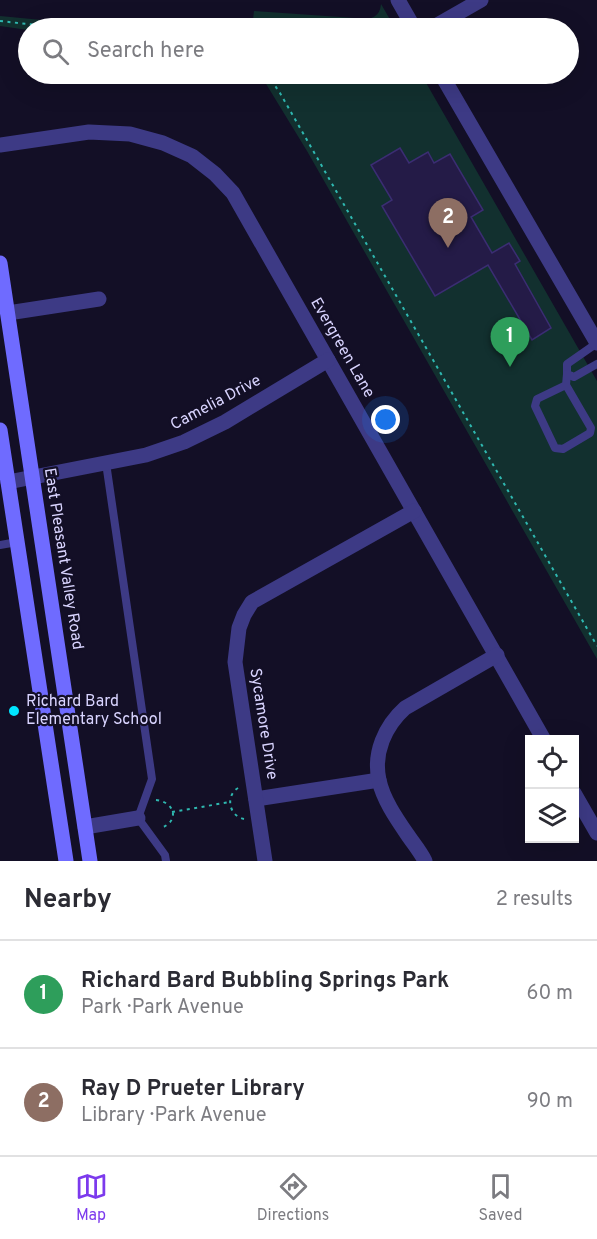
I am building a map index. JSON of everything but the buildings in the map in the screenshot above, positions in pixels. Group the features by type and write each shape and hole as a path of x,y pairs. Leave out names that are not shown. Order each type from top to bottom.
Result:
{"main road":[{"name":"East Pleasant Valley Road","path":"0,263 90,861"},
{"path":"1,437 66,861"}],"street":[{"path":"398,0 408,18"},
{"path":"450,18 481,0"},
{"path":"447,84 597,343"},
{"name":"Evergreen Lane","path":"0,145 89,132 130,134 163,143 192,156 215,174 233,194 541,735"},
{"path":"8,313 99,299"},
{"name":"Camelia Drive","path":"8,482 146,455 184,442 225,423 328,360"},
{"name":"Sycamore Drive","path":"265,861 235,662 239,628 244,615 252,602 414,511"},
{"path":"425,861 394,813 379,780 380,746 396,717 415,702 497,655"},
{"path":"256,798 379,780"},
{"path":"579,802 597,833"},
{"path":"85,827 138,818"}],"lane":[{"path":"566,385 537,399 535,406 555,448 563,449 590,433 591,428 566,385 567,364 597,343"},
{"path":"567,374 574,376 597,364"},
{"path":"106,463 153,779 138,818 165,855 165,861"},
{"path":"0,545 17,542"}],"path":[{"path":"0,21 18,23"},
{"path":"274,84 597,646"},
{"path":"240,786 232,791 230,802 234,814 238,818 246,819"},
{"path":"144,801 163,801 168,804 172,812 172,820 168,825 147,832"},
{"path":"172,812 230,802"}],"green space":[{"path":"381,4 389,18 372,18 380,10"},
{"path":"254,11 355,18 253,18"},
{"path":"0,16 21,18 18,18 18,29 0,26"},
{"path":"266,84 427,84 597,381 597,659 307,151"}],"place":[{"name":"Ray D Prueter Library","path":"448,248"},
{"name":"Richard Bard Bubbling Springs Park","path":"510,367"},
{"name":"Richard Bard Elementary School","path":"14,711"}]}
